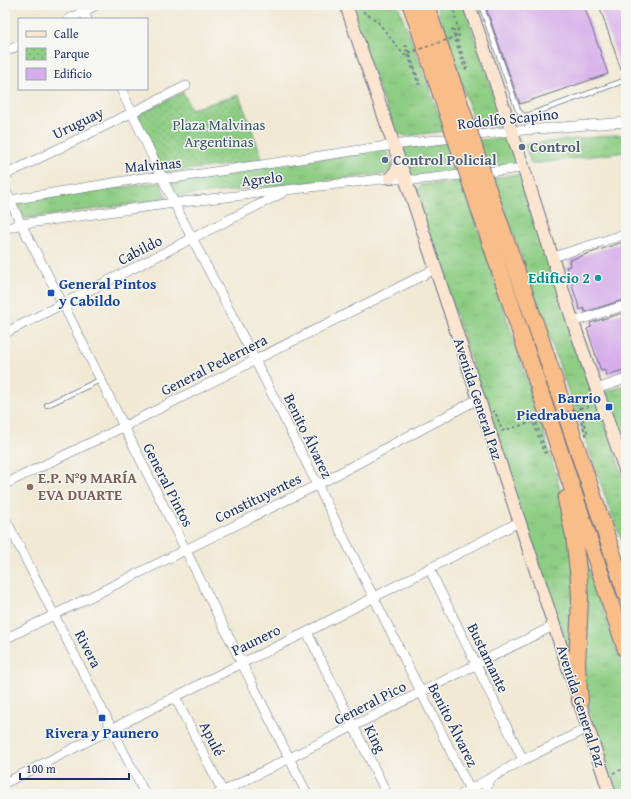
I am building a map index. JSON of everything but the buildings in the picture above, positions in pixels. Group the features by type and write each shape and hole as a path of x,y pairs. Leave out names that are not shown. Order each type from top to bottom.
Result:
{"highway":[{"path":"406,5 458,123"},
{"path":"411,5 431,64"},
{"path":"428,10 458,123 478,182 583,466 626,594"},
{"path":"478,182 555,438 626,650"},
{"path":"555,438 577,557 580,598 577,668 580,701"},
{"path":"583,466 626,560"}],"street":[{"path":"71,18 96,5"},
{"name":"Avenida General Paz","path":"346,5 519,522 555,625 610,794"},
{"path":"469,5 512,131 573,322 626,473"},
{"path":"5,52 18,46"},
{"name":"Uruguay","path":"5,175 186,86"},
{"name":"Benito Álvarez","path":"121,90 174,203 375,597 468,793"},
{"name":"Rodolfo Scapino","path":"393,145 512,131 626,122"},
{"name":"Malvinas","path":"10,200 149,177 174,178 393,145"},
{"path":"390,178 400,163"},
{"name":"Agrelo","path":"5,229 21,224 174,203 390,178 415,180 523,168"},
{"name":"General Pintos","path":"5,189 21,224 63,304 307,794"},
{"name":"Cabildo","path":"5,333 287,191"},
{"path":"553,257 626,234"},
{"name":"General Pedernera","path":"5,484 123,427 435,269"},
{"path":"573,322 626,305"},
{"path":"596,389 626,379"},
{"name":"Constituyentes","path":"5,639 317,485 478,399"},
{"name":"Rivera","path":"5,518 145,794"},
{"name":"Paunero","path":"5,783 242,663 307,632 519,522"},
{"name":"Bustamante","path":"429,568 523,760"},
{"name":"General Pico","path":"222,793 555,625"},
{"name":"King","path":"307,632 387,794"},
{"name":"Apulé","path":"175,697 222,793"},
{"path":"468,793 489,779 523,760 588,728"},
{"name":"Benito Álvarez","path":"485,794 489,779"}],"lane":[{"path":"480,5 518,110 522,114 526,116 626,80"},
{"path":"46,405 100,380"}],"path":[{"path":"353,5 377,21 404,55 459,36 453,5"},
{"path":"456,37 465,69 467,68"},
{"path":"409,53 420,84 418,84"},
{"path":"484,415 495,411 502,430 577,408 586,435 588,434 578,404 575,404"},
{"path":"579,408 602,405"},
{"path":"535,421 546,452 544,453"},
{"path":"604,775 626,768"}],"green space":[{"path":"348,5 398,5 445,131 406,136 395,132"},
{"path":"436,5 464,5 503,123 501,125 476,127"},
{"name":"Plaza Malvinas Argentinas","path":"183,92 191,109 239,95 263,160 164,173 137,116"},
{"path":"626,134 626,152 531,164 525,144"},
{"path":"506,138 510,139 517,160 513,165 413,177 408,171 399,146"},
{"path":"386,148 394,167 385,174 174,197 168,183"},
{"path":"509,175 519,175 523,178 626,486 626,551 611,513 494,179"},
{"path":"462,181 543,429 560,489 574,563 571,663 415,192 421,185"},
{"path":"160,182 167,199 25,219 17,202"},
{"path":"487,208 539,354 626,614 626,629"},
{"path":"626,385 626,455 603,393"},
{"path":"579,539 626,677 626,794 615,794 592,723 585,691"}],"place":[{"name":"Control","path":"522,147"},
{"name":"Control Policial","path":"385,160"},
{"name":"Edificio 2","path":"598,278"},
{"name":"General Pintos y Cabildo","path":"51,293"},
{"name":"Barrio Piedrabuena","path":"609,407"},
{"name":"E.P. Nº9 MARÍA EVA DUARTE","path":"30,487"},
{"name":"Rivera y Paunero","path":"102,718"}]}
